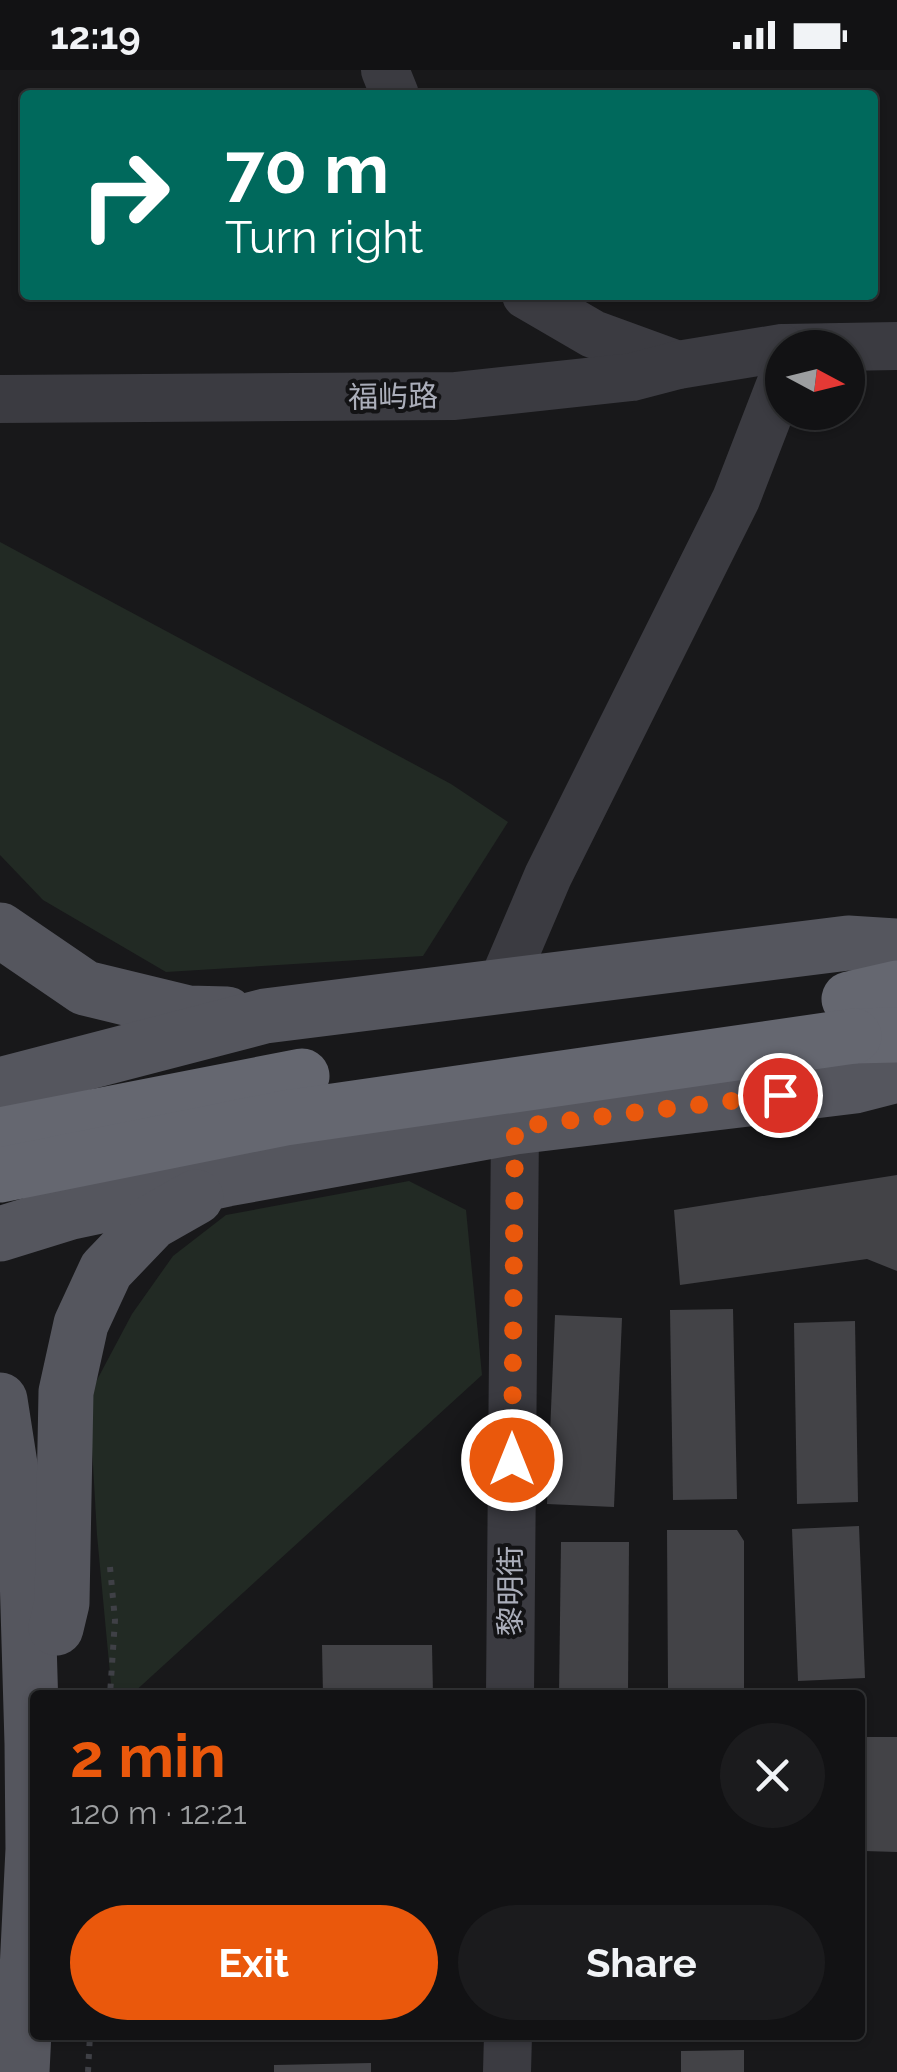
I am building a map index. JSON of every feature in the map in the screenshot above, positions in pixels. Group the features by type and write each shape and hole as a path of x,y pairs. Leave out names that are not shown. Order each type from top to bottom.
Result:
{"highway":[{"path":"0,1134 281,1080 874,1014"},
{"path":"0,1175 285,1118 874,1014"}],"main road":[{"path":"0,930 86,988 188,1013 265,1016"},
{"path":"0,1085 265,1016 848,942 897,946"},
{"path":"0,1234 70,1212 227,1179 515,1127 855,1086 897,1074"},
{"path":"32,1690 62,1603 66,1392 81,1324 106,1270 152,1222 227,1179"},
{"path":"0,1400 26,1574 22,1719 30,1806"},
{"path":"22,2072 30,1923"}],"street":[{"path":"535,300 593,334 678,365"},
{"name":"福屿路","path":"865,346 897,346"},
{"name":"福屿路","path":"0,399 455,396 584,384 765,351"},
{"path":"502,984 548,876 736,499 765,424"},
{"name":"黎明街","path":"510,1690 515,1127"},
{"path":"507,2072 508,2040"}],"path":[{"path":"110,1566 115,1620 110,1690"},
{"path":"88,2072 90,2040"}],"shaded area":[{"path":"0,542 451,784 508,822 423,956 166,972 43,900 0,855"},
{"path":"409,1181 466,1210 482,1375 136,1690 112,1690 89,1395 132,1314 173,1256 226,1215"}],"building":[{"path":"897,1175 897,1271 867,1259 680,1285 674,1210"},
{"path":"733,1309 737,1499 673,1500 670,1310"},
{"path":"555,1315 622,1318 614,1507 547,1504"},
{"path":"855,1321 858,1502 797,1504 794,1323"},
{"path":"859,1526 865,1678 798,1681 792,1529"},
{"path":"667,1530 737,1530 744,1541 744,1690 668,1688"},
{"path":"561,1542 629,1542 628,1690 559,1690"},
{"path":"322,1645 432,1645 433,1690 323,1690"},
{"path":"866,1737 897,1737 897,1852 865,1851"},
{"path":"744,2050 744,2072 681,2072 681,2051"},
{"path":"371,2063 371,2072 274,2072 274,2065"}],"route":[{"path":"512,1460 515,1127 780,1095"}]}
